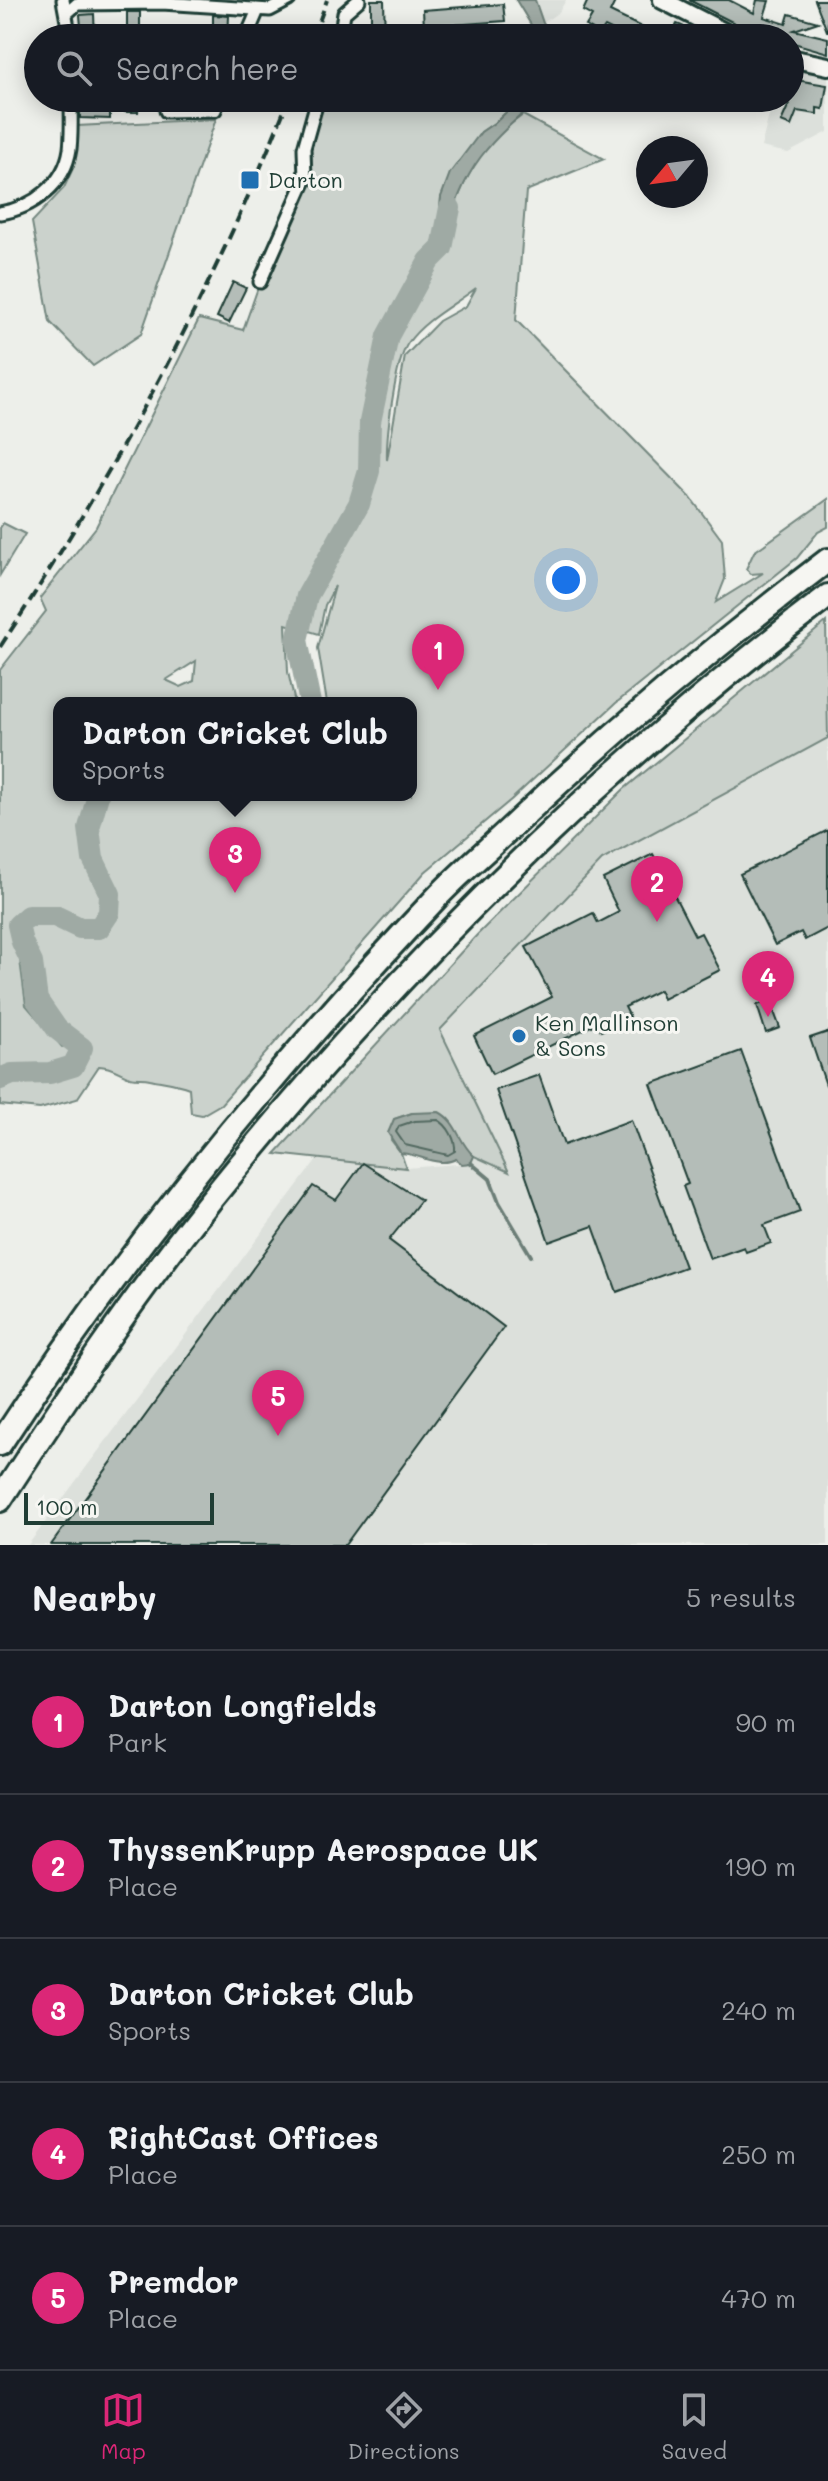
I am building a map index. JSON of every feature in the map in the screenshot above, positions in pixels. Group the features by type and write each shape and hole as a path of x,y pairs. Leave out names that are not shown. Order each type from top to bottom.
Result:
{"highway":[{"path":"0,1444 48,1369 186,1182 263,1089 441,894 662,690 828,560"},
{"path":"0,1500 73,1387 208,1204 288,1106 459,918 620,767 828,596"}],"main road":[{"path":"662,0 709,24"},
{"path":"804,61 828,66"}],"street":[{"path":"63,0 68,24"},
{"path":"67,13 77,4 162,2 258,10 277,9 289,0"},
{"path":"342,24 344,13 359,0"},
{"path":"252,24 258,10"},
{"path":"0,213 14,211 47,192 64,169 70,152 71,112"},
{"path":"260,275 305,180 304,148 314,112"}],"shaded area":[{"path":"536,0 566,0 559,12 543,23"},
{"path":"804,69 828,73 828,132 788,153 761,147 770,112 804,112"},
{"path":"322,112 506,112 481,132 441,197 438,236 447,235 464,183 483,153 523,115 604,159 526,191 516,320 690,497 722,540 725,579 716,602 763,573 751,574 746,569 754,552 828,499 828,527 818,532 797,558 616,703 512,799 425,872 221,1104 202,1115 191,1113 189,1088 130,1077 99,1066 77,1099 40,1109 0,1105 0,670 46,611 40,598 96,527 199,319 243,330 260,282 305,180 310,138","holes":["476,288 466,306 439,321 405,356 387,460 395,382 408,343 431,320","335,586 318,648 326,697 417,697 417,801 53,801 53,697 294,697 288,672 286,624 319,634 325,605","196,661 194,681 181,687 166,680","25,935 27,946 43,975 42,991 59,1022 84,1042 62,1047 26,1005 18,945"]},
{"path":"216,119 141,334 93,366 50,322 32,222 64,188 74,166 77,126"},
{"path":"3,523 25,534 0,575 0,528"},
{"path":"826,622 828,738 602,860 440,1030 509,1172 474,1156 461,1140 426,1113 412,1113 394,1119 391,1140 401,1153 406,1168 275,1154 477,935 624,789"},
{"path":"828,738 828,1545 28,1545 317,1159 406,1168 471,1163 474,1156 509,1171 440,1030 602,860"}],"water":[{"path":"516,0 535,0 544,24 531,24"},
{"path":"506,112 525,112 480,157 461,192 447,236 438,237 441,197 450,173 481,132"},
{"path":"439,1112 450,1121 474,1156 471,1163 462,1164 456,1159 436,1161 401,1153 388,1133 394,1119 412,1113"}],"building":[{"path":"371,0 384,0 385,24 371,24"},
{"path":"588,0 616,0 610,12 635,24 587,24 592,16 583,11"},
{"path":"689,0 729,0 754,13 757,0 769,1 764,17 786,24 736,24"},
{"path":"815,0 828,0 828,31 827,31"},
{"path":"503,4 505,21 424,24 423,10"},
{"path":"127,12 140,12 140,24 127,24"},
{"path":"94,14 94,24 81,24 80,15"},
{"path":"789,14 818,22 804,27 804,24 786,24"},
{"path":"213,15 229,16 229,24 213,24"},
{"path":"804,32 828,38 828,53 804,46"},
{"path":"804,81 827,85 823,109 817,108 817,114 804,112"},
{"path":"80,112 110,112 110,119 80,118"},
{"path":"785,112 797,112 791,126 781,122"},
{"path":"233,282 246,288 229,323 217,317"},
{"path":"828,830 828,928 805,940 801,932 775,945 740,874"},
{"path":"653,854 695,936 701,933 720,970 663,999 659,990 625,1007 630,1017 601,1031 597,1023 492,1074 474,1036 552,997 526,947 593,913 598,923 619,912 603,879"},
{"path":"770,1001 780,1028 766,1033 757,1005"},
{"path":"828,1032 828,1085 826,1085 810,1038"},
{"path":"741,1051 800,1212 764,1225 771,1243 746,1252 744,1247 710,1259 683,1186 688,1184 651,1084"},
{"path":"539,1075 564,1145 631,1120 685,1267 617,1292 593,1226 549,1242 496,1090"},
{"path":"363,1163 421,1200 389,1240 504,1327 345,1545 51,1545 313,1186 336,1200"}],"waterway":[{"path":"309,697 297,640 307,596 359,504 369,471 370,422 388,336 429,261 442,248 450,208"},
{"path":"0,1079 12,1074 50,1073 73,1066 82,1048 57,1029 37,1000 32,963 18,925 28,916 55,916 80,928 99,928 109,913 110,894 93,859 89,828 96,801"},
{"path":"471,1163 490,1179 499,1202 531,1256"}],"railway":[{"path":"318,24 327,0"},
{"path":"0,647 83,515 159,380 228,241 283,112"}],"place":[{"name":"Darton","path":"250,180"},
{"name":"Darton Longfields","path":"438,690"},
{"name":"Darton Cricket Club","path":"235,893"},
{"name":"ThyssenKrupp Aerospace UK","path":"657,922"},
{"name":"RightCast Offices","path":"768,1017"},
{"name":"Ken Mallinson & Sons","path":"519,1036"},
{"name":"Premdor","path":"278,1436"}]}
